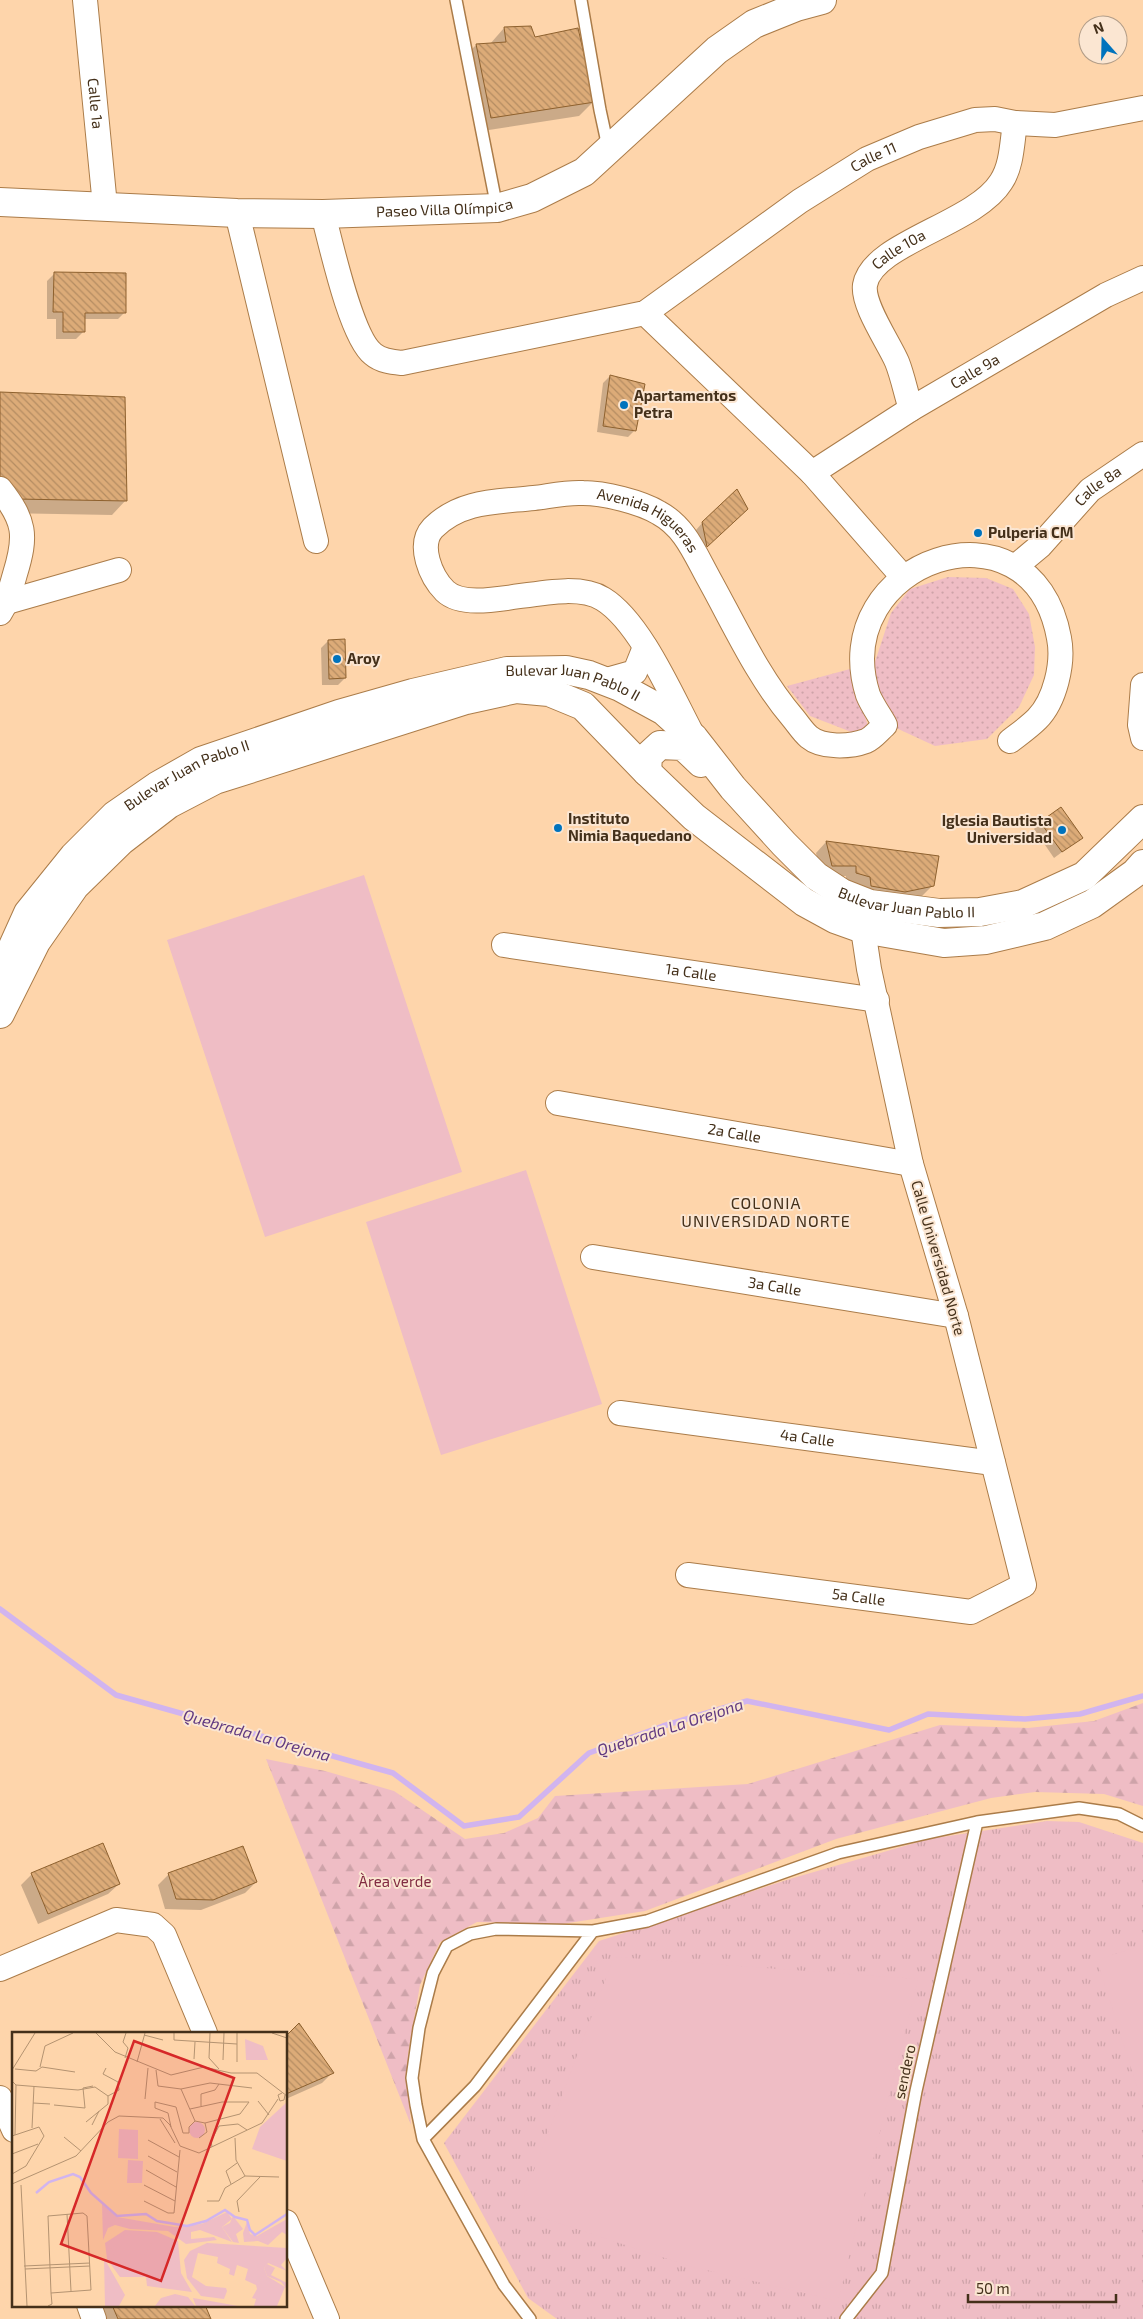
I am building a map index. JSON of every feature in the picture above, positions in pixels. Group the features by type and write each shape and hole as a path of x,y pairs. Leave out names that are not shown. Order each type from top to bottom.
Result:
{"main road":[{"name":"Paseo Villa Olímpica","path":"0,202 237,213 323,214 497,208 532,198 584,172 717,50 754,24 796,7 822,0"},
{"name":"Bulevar Juan Pablo II","path":"0,975 28,913 74,856 115,815 157,786 201,761 340,714 471,678 507,671 566,670 620,687 664,711 694,738 726,779 784,844 816,876 842,893 870,904 939,913 980,912 1023,904 1058,890 1084,876 1143,819"},
{"name":"Bulevar Juan Pablo II","path":"0,1014 36,942 75,886 121,841 162,809 215,780 466,700 516,690 549,692 583,706 646,772 694,817 804,902 835,920 863,929 944,943 986,940 1044,926 1092,904 1135,873 1143,864"},
{"path":"646,772 648,756 660,745 668,744 683,746 704,765 726,779 732,802 725,811 714,818 694,817"}],"street":[{"name":"Calle 1a","path":"85,0 105,206"},
{"name":"Calle 11","path":"645,313 800,201 867,159 919,137 975,120 995,119 1015,123 1055,125 1143,108"},
{"name":"Calle 10a","path":"911,409 898,363 867,302 865,286 870,272 882,259 971,211 993,193 1007,170 1015,123"},
{"path":"237,213 316,541"},
{"path":"323,214 344,289 362,342 373,354 388,362 402,363 645,313 812,473 903,577"},
{"name":"Calle 9a","path":"812,473 911,409 1106,295 1143,278"},
{"name":"Calle 8a","path":"1016,566 1040,546 1090,490 1143,454"},
{"path":"0,488 11,503 21,523 24,546 4,608"},
{"name":"Avenida Higueras","path":"694,738 645,647 627,621 604,599 583,591 565,590 479,600 464,599 448,594 437,583 430,567 427,550 430,532 445,516 463,507 583,492 624,500 660,513 686,536 777,699 810,738 826,745 866,740 885,725 869,696 862,664 866,631 880,601 903,577 934,560 970,554 990,557 1016,566 1037,587 1055,617 1062,652 1056,687 1038,718 1010,741"},
{"path":"4,608 119,570"},
{"path":"603,681 635,672 645,647"},
{"path":"1143,686 1140,725 1143,738"},
{"name":"Calle Universidad Norte","path":"863,929 869,969 911,1164 956,1316 1024,1585"},
{"name":"1a Calle","path":"504,945 876,1000"},
{"name":"2a Calle","path":"558,1103 911,1164"},
{"name":"3a Calle","path":"593,1257 956,1316"},
{"name":"4a Calle","path":"620,1413 993,1463"},
{"name":"5a Calle","path":"688,1575 971,1612 1024,1585"},
{"path":"0,1969 116,1920 153,1926 164,1934 205,2032"},
{"path":"0,2098 12,2125"},
{"path":"288,2227 328,2319"},
{"path":"88,2306 94,2319"}],"lane":[{"path":"456,0 497,208"},
{"path":"581,0 600,110 609,149"},
{"path":"530,2319 504,2285 423,2139 412,2078 418,2028 432,1973 447,1946 470,1934 496,1929 593,1931 647,1921 838,1853 977,1822 1079,1808 1119,1814 1143,1826"},
{"name":"sendero","path":"846,2319 882,2272 916,2091 977,1822"},
{"path":"423,2139 475,2086 593,1931"}],"green space":[{"path":"948,577 986,578 1013,589 1029,614 1035,647 1034,675 1019,707 987,739 935,746 894,727 880,703 874,665 891,613 910,589"},
{"path":"850,669 868,726 854,733 810,716 787,686"},
{"path":"364,875 462,1172 265,1237 167,940"},
{"path":"526,1170 602,1404 441,1455 366,1222"},
{"name":"Àrea verde","path":"1143,1703 1143,1806 1104,1794 1035,1792 991,1798 836,1839 645,1911 562,1924 477,1922 440,1942 420,1985 408,2054 407,2076 411,2125 266,1759 325,1771 394,1791 465,1839 504,1833 538,1818 555,1796 748,1784 940,1725 1028,1728 1094,1721"},
{"path":"1047,1821 1079,1822 1143,1843 1143,2319 557,2319 528,2298 444,2143 599,1941 793,1878 929,1839"},
{"path":"1143,1945 1143,2106 1097,1960"},
{"path":"614,1957 918,1979 838,2301 689,2266 519,2210"}],"building":[{"path":"531,26 535,37 578,28 595,102 491,118 476,44 506,42 504,27"},
{"path":"54,272 126,273 126,313 85,313 85,332 63,332 63,312 53,312"},
{"name":"Apartamentos Petra","path":"610,375 645,384 636,431 603,426"},
{"path":"0,392 125,397 127,501 16,499 0,480"},
{"path":"737,489 748,509 707,547 702,522"},
{"name":"Aroy","path":"345,639 346,678 329,679 328,640"},
{"name":"Iglesia Bautista Universidad","path":"1061,807 1083,838 1062,852 1040,822"},
{"path":"826,841 939,856 934,886 905,892 871,886 870,877 856,873 856,866 832,866"},
{"path":"103,1843 120,1884 48,1914 31,1873"},
{"path":"243,1846 257,1882 213,1900 176,1899 168,1873"},
{"path":"299,2023 334,2073 288,2093 288,2034"},
{"path":"112,2306 205,2306 211,2319 118,2319"}],"waterway":[{"name":"Quebrada La Orejona","path":"0,1609 116,1695 393,1773 464,1826 519,1817 589,1753 663,1726 747,1701 889,1730 928,1714 1025,1719 1080,1714 1143,1696"}],"place":[{"name":"Apartamentos Petra","path":"624,405"},
{"name":"Pulperia CM","path":"978,533"},
{"name":"Aroy","path":"337,659"},
{"name":"Instituto Nimia Baquedano","path":"558,828"},
{"name":"Iglesia Bautista Universidad","path":"1062,830"}],"district":[{"name":"COLONIA UNIVERSIDAD NORTE","path":"766,1212"}]}
